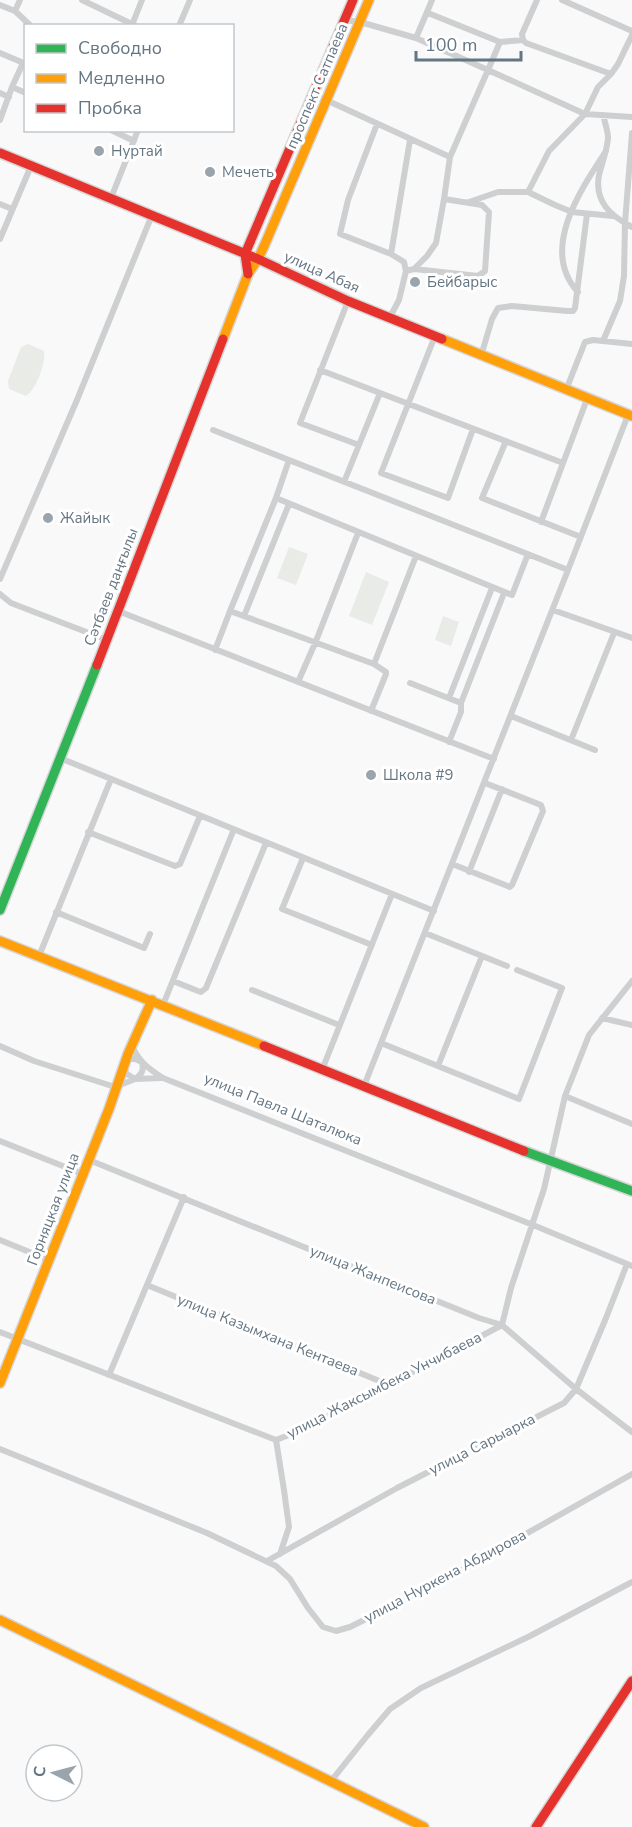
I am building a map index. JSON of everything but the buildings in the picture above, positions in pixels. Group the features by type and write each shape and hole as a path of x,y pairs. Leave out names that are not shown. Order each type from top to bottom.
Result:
{"street":[{"path":"15,11 20,0"},
{"path":"82,0 131,24"},
{"path":"133,24 142,0"},
{"path":"180,24 190,0"},
{"name":"проспект Сатпаева","path":"245,254 353,0"},
{"name":"проспект Сатпаева","path":"248,274 258,259 369,0"},
{"path":"416,38 432,0"},
{"path":"537,0 522,34 523,40 610,74"},
{"path":"528,192 549,151 585,114 598,87 618,64 632,33 562,0"},
{"path":"0,5 15,11 29,24"},
{"path":"428,13 500,42 523,40"},
{"path":"344,20 360,22 416,38 585,114 632,117"},
{"path":"414,269 428,256 436,243 450,157 500,42"},
{"path":"0,53 24,64 12,87 0,120"},
{"path":"12,87 24,92"},
{"path":"0,93 9,97"},
{"path":"313,94 450,157"},
{"path":"603,115 608,137 598,191 614,216 632,226"},
{"path":"378,124 348,200 340,234 391,254 404,262 406,271 399,300 390,317"},
{"path":"115,132 134,141"},
{"path":"111,198 137,132"},
{"path":"603,341 620,302 632,133"},
{"path":"391,254 410,140"},
{"path":"578,292 565,275 563,238 580,192 606,151"},
{"name":"улица Абая","path":"0,153 258,259 348,301 630,415"},
{"path":"0,238 30,166"},
{"path":"468,202 498,192 528,192 572,212 614,216"},
{"path":"406,271 414,269 478,276 484,271 489,212 482,205 444,199"},
{"path":"0,204 12,209"},
{"path":"482,356 492,319 498,308 512,306 570,311 575,308 588,214"},
{"path":"0,579 81,391 152,215"},
{"path":"245,254 248,274"},
{"name":"Сәтбаев даңғылы","path":"0,910 248,274"},
{"path":"348,301 300,423 359,445"},
{"path":"435,336 381,473 448,498 473,429"},
{"path":"566,390 585,342 588,340 632,344"},
{"path":"320,370 563,463"},
{"path":"344,482 380,393"},
{"path":"541,522 587,399"},
{"path":"364,1086 630,415"},
{"path":"213,430 568,570"},
{"path":"506,441 482,498 581,537"},
{"path":"215,650 289,460"},
{"path":"276,498 512,595 528,554"},
{"path":"244,616 289,504"},
{"path":"298,682 358,533"},
{"path":"374,664 416,556"},
{"path":"449,698 492,588"},
{"path":"449,742 461,712 461,703 504,593"},
{"path":"0,594 11,603 107,640"},
{"path":"118,610 494,759"},
{"path":"553,610 632,638"},
{"path":"231,611 316,641 374,664 386,672 371,711"},
{"path":"571,740 614,633"},
{"path":"410,682 461,703"},
{"path":"511,716 595,750"},
{"path":"60,758 434,911"},
{"path":"39,956 111,779"},
{"path":"452,864 510,887 543,811 541,805 485,783"},
{"path":"470,872 502,789"},
{"path":"88,832 175,866 180,864 200,816"},
{"path":"163,1006 234,829"},
{"path":"173,981 201,992 206,988 266,843"},
{"path":"303,858 282,909 372,945"},
{"path":"322,1070 392,894"},
{"path":"56,912 144,948 150,934"},
{"path":"425,933 507,966"},
{"path":"0,941 152,1000 550,1162 632,1191"},
{"path":"438,1066 482,956"},
{"path":"381,1043 519,1099 562,988 518,970"},
{"path":"502,1325 511,1288 544,1189 565,1096 589,1035 632,981"},
{"path":"252,990 339,1025"},
{"path":"131,1045 152,1000"},
{"path":"602,1018 632,1025"},
{"name":"улица Павла Шаталюка","path":"131,1045 146,1068 163,1078 629,1265"},
{"name":"Горняцкая улица","path":"0,1383 109,1109 131,1045"},
{"path":"0,1046 34,1061 115,1087 135,1079 141,1075 142,1062 135,1059 124,1063 126,1074 135,1079 163,1078"},
{"path":"565,1096 632,1124"},
{"path":"0,1141 83,1174"},
{"name":"улица Жанпеисова","path":"88,1160 479,1318 502,1325 576,1389 632,1432"},
{"path":"109,1375 184,1197"},
{"path":"0,1240 49,1260"},
{"name":"улица Сарыарка","path":"267,1561 397,1488 564,1403 576,1389 629,1265"},
{"name":"улица Казымхана Кентаева","path":"147,1285 388,1385"},
{"name":"улица Жаксымбека Унчибаева","path":"0,1332 276,1440 299,1431 502,1325"},
{"path":"276,1440 289,1527 280,1554"},
{"path":"0,1449 207,1533 267,1561"},
{"name":"улица Нуркена Абдирова","path":"267,1561 290,1579 323,1627 336,1631 350,1627 462,1570 632,1474"},
{"path":"332,1781 390,1709 421,1688 530,1636 632,1582"},
{"path":"0,1620 424,1827"},
{"path":"536,1827 632,1682"}],"shaded area":[{"path":"28,344 44,351 44,356 37,382 26,396 9,389 8,381 21,347"},
{"path":"289,547 308,554 296,585 277,578"},
{"path":"366,572 389,582 372,625 349,616"},
{"path":"443,616 459,622 451,646 435,640"}],"traffic: fast":[{"path":"0,910 97,665"},
{"path":"524,1151 632,1191"}],"traffic: slow":[{"path":"223,339 248,274 265,244 369,0"},
{"path":"442,339 632,416"},
{"path":"0,941 264,1046"},
{"path":"0,1383 109,1109 128,1054 152,1000"},
{"path":"0,1620 424,1827"}],"traffic: jam":[{"path":"248,274 245,254 353,0"},
{"path":"0,153 258,259 348,301 442,339"},
{"path":"97,665 223,339"},
{"path":"264,1046 524,1151"},
{"path":"536,1827 632,1681"}],"place":[{"name":"Нуртай","path":"99,151"},
{"name":"Мечеть","path":"210,172"},
{"name":"Бейбарыс","path":"415,282"},
{"name":"Жайык","path":"48,518"},
{"name":"Школа #9","path":"371,775"}]}
